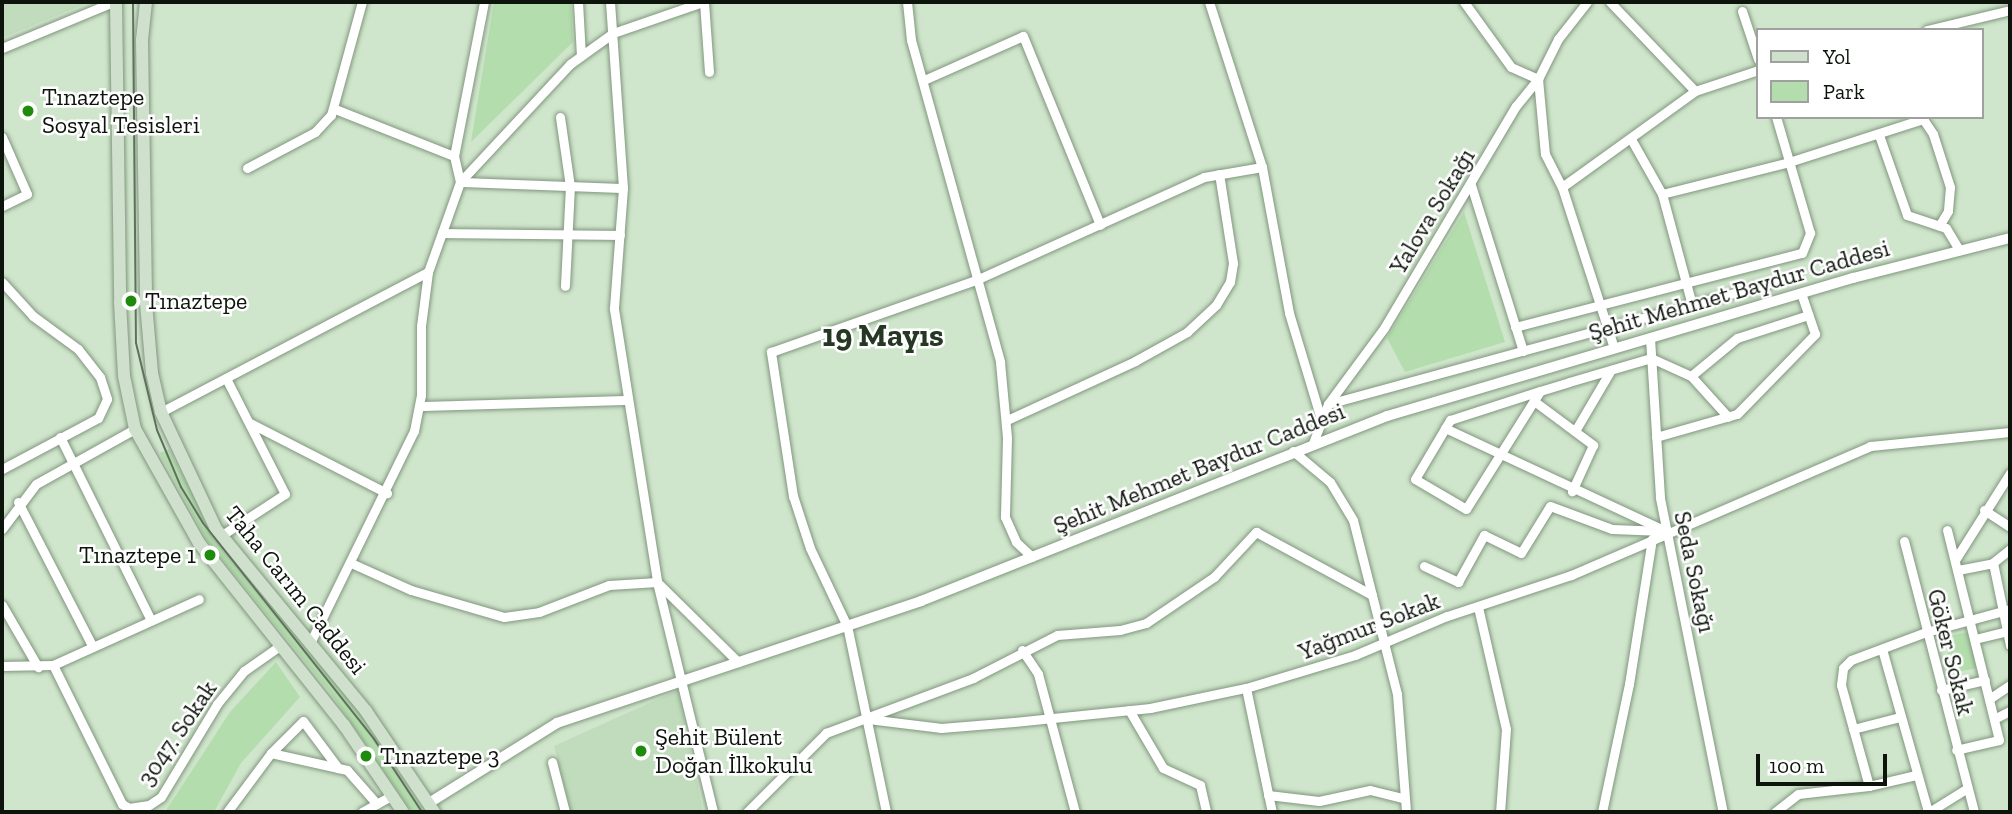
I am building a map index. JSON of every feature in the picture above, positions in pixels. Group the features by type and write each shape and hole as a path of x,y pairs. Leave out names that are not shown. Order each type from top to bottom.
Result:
{"main road":[{"name":"Taha Carım Caddesi","path":"115,2 120,302 124,376 135,429 199,543 281,645 403,812"},
{"name":"Taha Carım Caddesi","path":"146,2 142,40 146,303 152,373 161,412 194,489 222,535 311,641 431,808"}],"street":[{"path":"2,48 115,2"},
{"path":"247,168 315,132 335,109 362,2"},
{"path":"460,182 454,156 484,2"},
{"path":"578,2 581,56"},
{"path":"610,2 623,188 614,309 657,582 713,812"},
{"path":"311,641 411,442 420,406 428,272 460,182 581,56 612,33 703,2 709,72"},
{"path":"907,2 911,40 1000,362 1007,420 1005,517 1012,536 1032,557"},
{"path":"1209,2 1262,167 1289,313 1321,419"},
{"path":"1464,2 1511,67 1538,79 1545,154 1562,187 1614,348"},
{"name":"Yalova Sokağı","path":"1313,443 1328,404 1384,328 1516,106 1538,79 1558,39 1587,2"},
{"path":"1610,2 1695,91"},
{"path":"1935,28 2010,10"},
{"path":"1742,11 1756,52"},
{"path":"924,80 1023,36 1100,225"},
{"path":"1562,187 1695,91 1756,71"},
{"path":"335,109 454,156"},
{"path":"560,117 570,186 565,286"},
{"path":"1516,327 1806,249 1810,233 1777,119"},
{"path":"1662,194 1789,162 1923,119 1933,134 1950,187 1948,211 1939,226"},
{"path":"1879,135 1908,215 1946,228 1959,250"},
{"path":"2,137 27,194 2,206"},
{"path":"1632,139 1662,194 1692,305"},
{"path":"886,812 847,626 798,514 771,352 976,280 1219,174 1262,167"},
{"path":"1007,420 1135,361 1187,332 1216,304 1230,282 1233,263 1219,174"},
{"path":"460,182 623,188"},
{"path":"1471,185 1523,351"},
{"path":"442,233 620,235"},
{"name":"Şehit Mehmet Baydur Caddesi","path":"431,808 557,723 847,626 1032,557 1313,443 1614,348 1801,293 2010,238"},
{"path":"161,412 428,272"},
{"path":"1328,404 1797,276"},
{"path":"2,282 33,316 78,349 100,377 107,399 103,412 2,469"},
{"path":"1656,437 1737,414 1815,334 1801,293"},
{"path":"1691,376 1737,338 1808,315"},
{"name":"Seda Sokağı","path":"1650,338 1656,437 1667,531 1723,812"},
{"path":"1540,391 1466,509 1415,479 1450,420 1540,391 1651,358 1691,376 1728,417"},
{"path":"1574,431 1611,370"},
{"path":"222,535 285,494 226,378"},
{"path":"420,406 628,400"},
{"path":"1534,401 1593,445 1572,491"},
{"path":"250,423 387,493"},
{"path":"1445,428 1572,491 1667,531"},
{"path":"2,519 36,484 135,429"},
{"name":"Yağmur Sokak","path":"747,812 826,733 868,719 941,729 1129,710 1246,688 1385,644 1478,607 1571,575 1667,531 1870,446 2010,432"},
{"path":"60,437 150,620"},
{"path":"1293,451 1322,473 1349,510 1397,694 1406,812"},
{"path":"1956,565 1984,510 2010,473"},
{"path":"2,529 18,502"},
{"path":"18,502 93,647"},
{"path":"1424,566 1458,582 1484,535 1521,552 1550,506 1612,528 1667,531"},
{"path":"1984,510 2010,527"},
{"path":"1947,530 1999,740 1956,750"},
{"path":"868,719 973,678 1022,650 1066,632 1120,630 1146,623 1213,577 1256,532 1373,595"},
{"path":"1602,812 1629,684 1652,539"},
{"name":"Göker Sokak","path":"1904,541 1973,812"},
{"path":"1956,565 1993,563 2010,549"},
{"path":"351,563 411,590 504,617 539,612 609,585 657,582 738,662"},
{"path":"1993,563 2006,610 2010,645"},
{"path":"2,666 38,667 53,664 198,599"},
{"path":"2,605 38,667"},
{"path":"1478,607 1506,729 1500,812"},
{"path":"1869,786 1841,672 1851,660 1926,632 2006,610"},
{"path":"1975,639 2007,631"},
{"name":"3047. Sokak","path":"53,664 122,804 129,808 149,805 161,797 217,704 244,671 281,645"},
{"path":"1882,649 1928,812 1966,789"},
{"path":"1022,650 1036,668 1075,812"},
{"path":"1941,690 1984,680"},
{"path":"1989,699 2010,685"},
{"path":"1246,688 1272,812"},
{"path":"1129,710 1163,768 1200,785 1206,812"},
{"path":"1994,719 2010,711"},
{"path":"1853,729 1900,717"},
{"path":"227,812 271,753 303,721 338,768"},
{"path":"271,753 347,770 377,803"},
{"path":"552,762 565,812"},
{"path":"1775,812 1798,794 1869,786 1916,775"},
{"path":"1268,795 1319,801 1370,790 1405,799"},
{"path":"362,812 393,795"}],"shaded area":[{"path":"2,2 90,2 2,38"},
{"name":"Şehit Bülent Doğan İlkokulu","path":"678,690 703,812 571,812 554,746"}],"green space":[{"path":"494,2 571,2 573,42 471,142"},
{"path":"1464,212 1505,342 1405,372 1387,338"},
{"path":"169,449 207,523 353,704 425,812 412,812 330,692 206,539 160,453"},
{"path":"1969,632 1976,668 1952,673 1944,637"},
{"path":"276,662 300,697 241,763 214,812 165,812 230,712"}],"tram line":[{"path":"133,2 136,343 157,430 181,487 203,523 374,739 422,812"}],"place":[{"name":"Tınaztepe Sosyal Tesisleri","path":"28,111"},
{"name":"Tınaztepe","path":"131,301"},
{"name":"Tınaztepe 1","path":"210,555"},
{"name":"Şehit Bülent Doğan İlkokulu","path":"641,751"},
{"name":"Tınaztepe 3","path":"366,756"}],"district":[{"name":"19 Mayıs","path":"883,335"}]}
